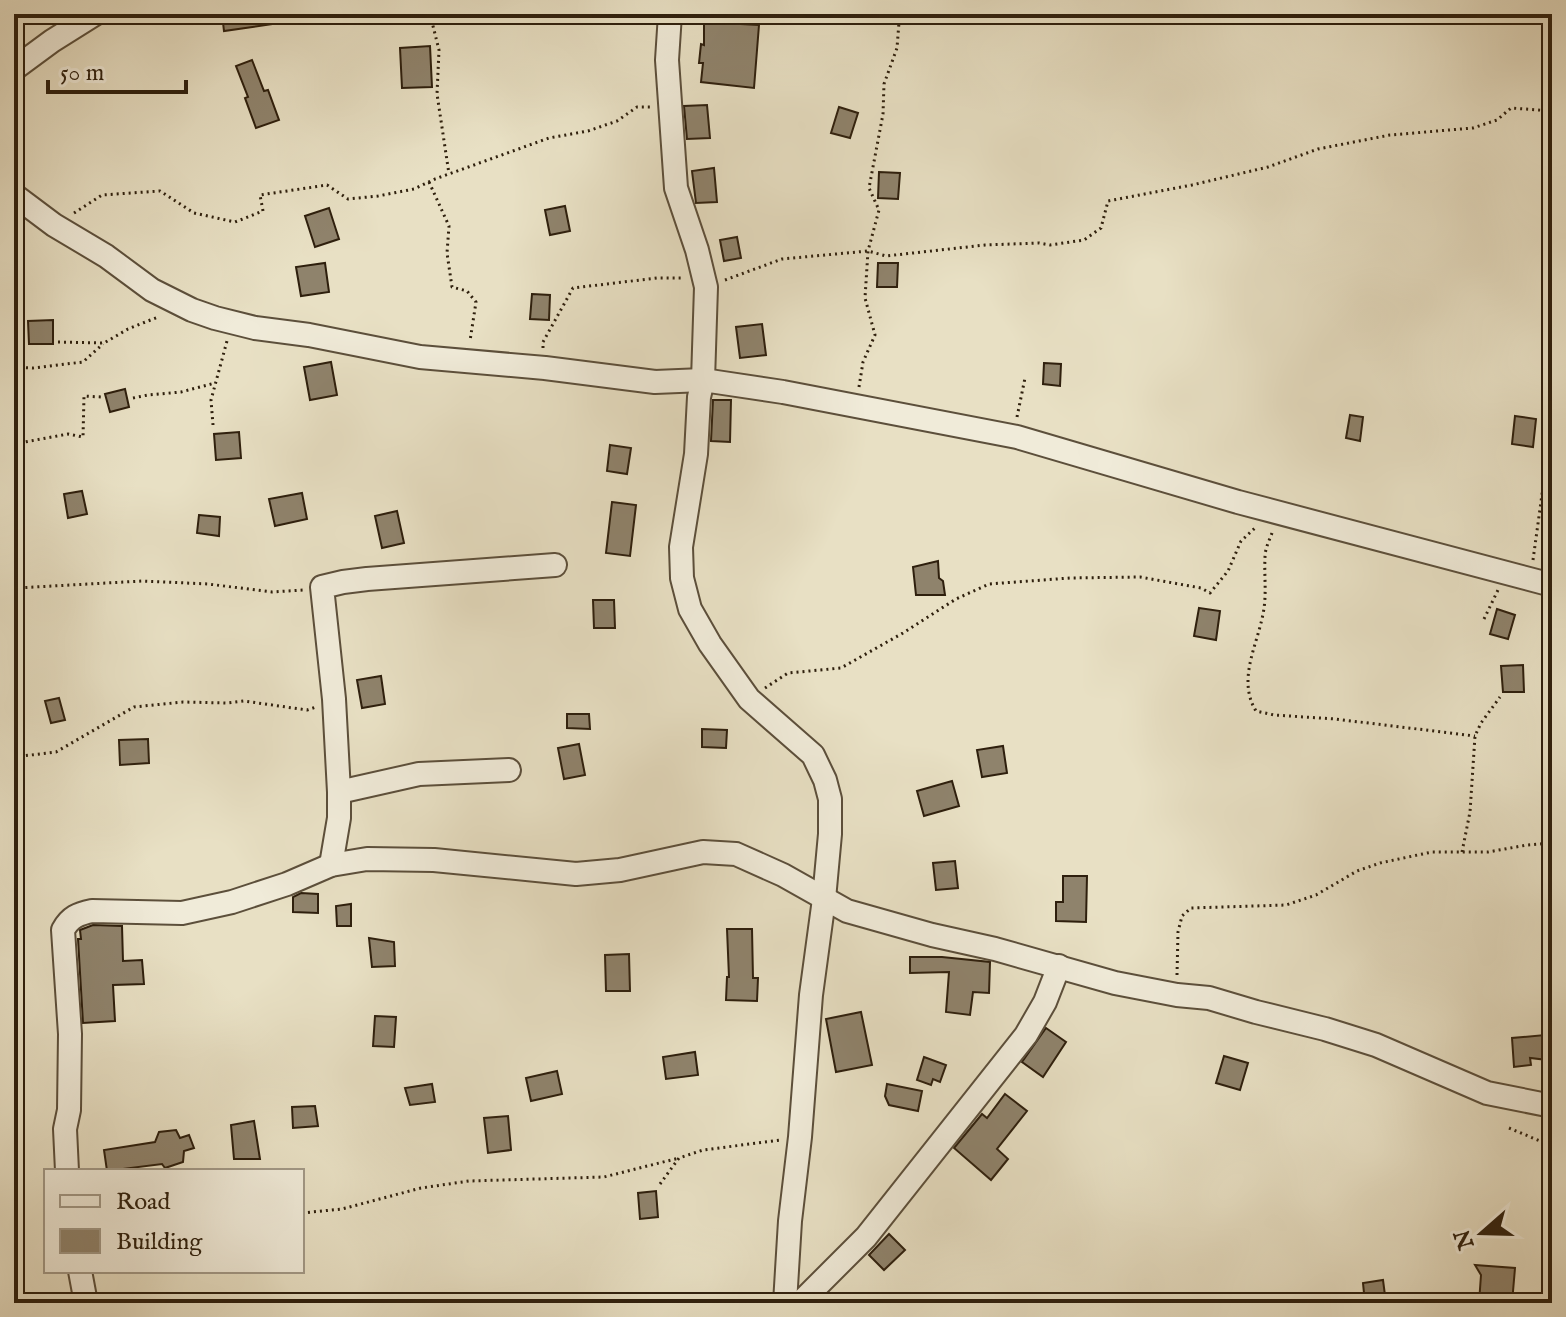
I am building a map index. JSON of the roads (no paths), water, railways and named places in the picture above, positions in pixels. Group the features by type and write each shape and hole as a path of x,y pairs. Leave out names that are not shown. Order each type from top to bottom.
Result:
{"street":[{"path":"14,69 95,14"},
{"path":"670,14 667,60 676,188 706,287 703,380 696,454 681,547 682,578 690,609 710,644 749,699 813,755 830,799 824,899 811,995 785,1303"},
{"path":"14,195 152,290 192,310 232,322 420,357 655,382 703,380 783,392 1013,437 1270,511 1541,582"},
{"path":"331,865 339,818 339,792 334,699 322,588 367,579 555,565"},
{"path":"339,792 419,774 509,770"},
{"path":"67,1169 65,1129 69,1110 70,1034 63,930 68,921 78,914 92,911 182,913 232,902 331,865 367,859 434,860 576,874 620,870 703,852 736,854 783,875 847,911 1115,983 1209,998 1325,1029 1376,1045 1487,1093 1552,1106"},
{"path":"800,1303 866,1237 1026,1035 1045,1002 1059,966"},
{"path":"80,1273 86,1303"}]}
